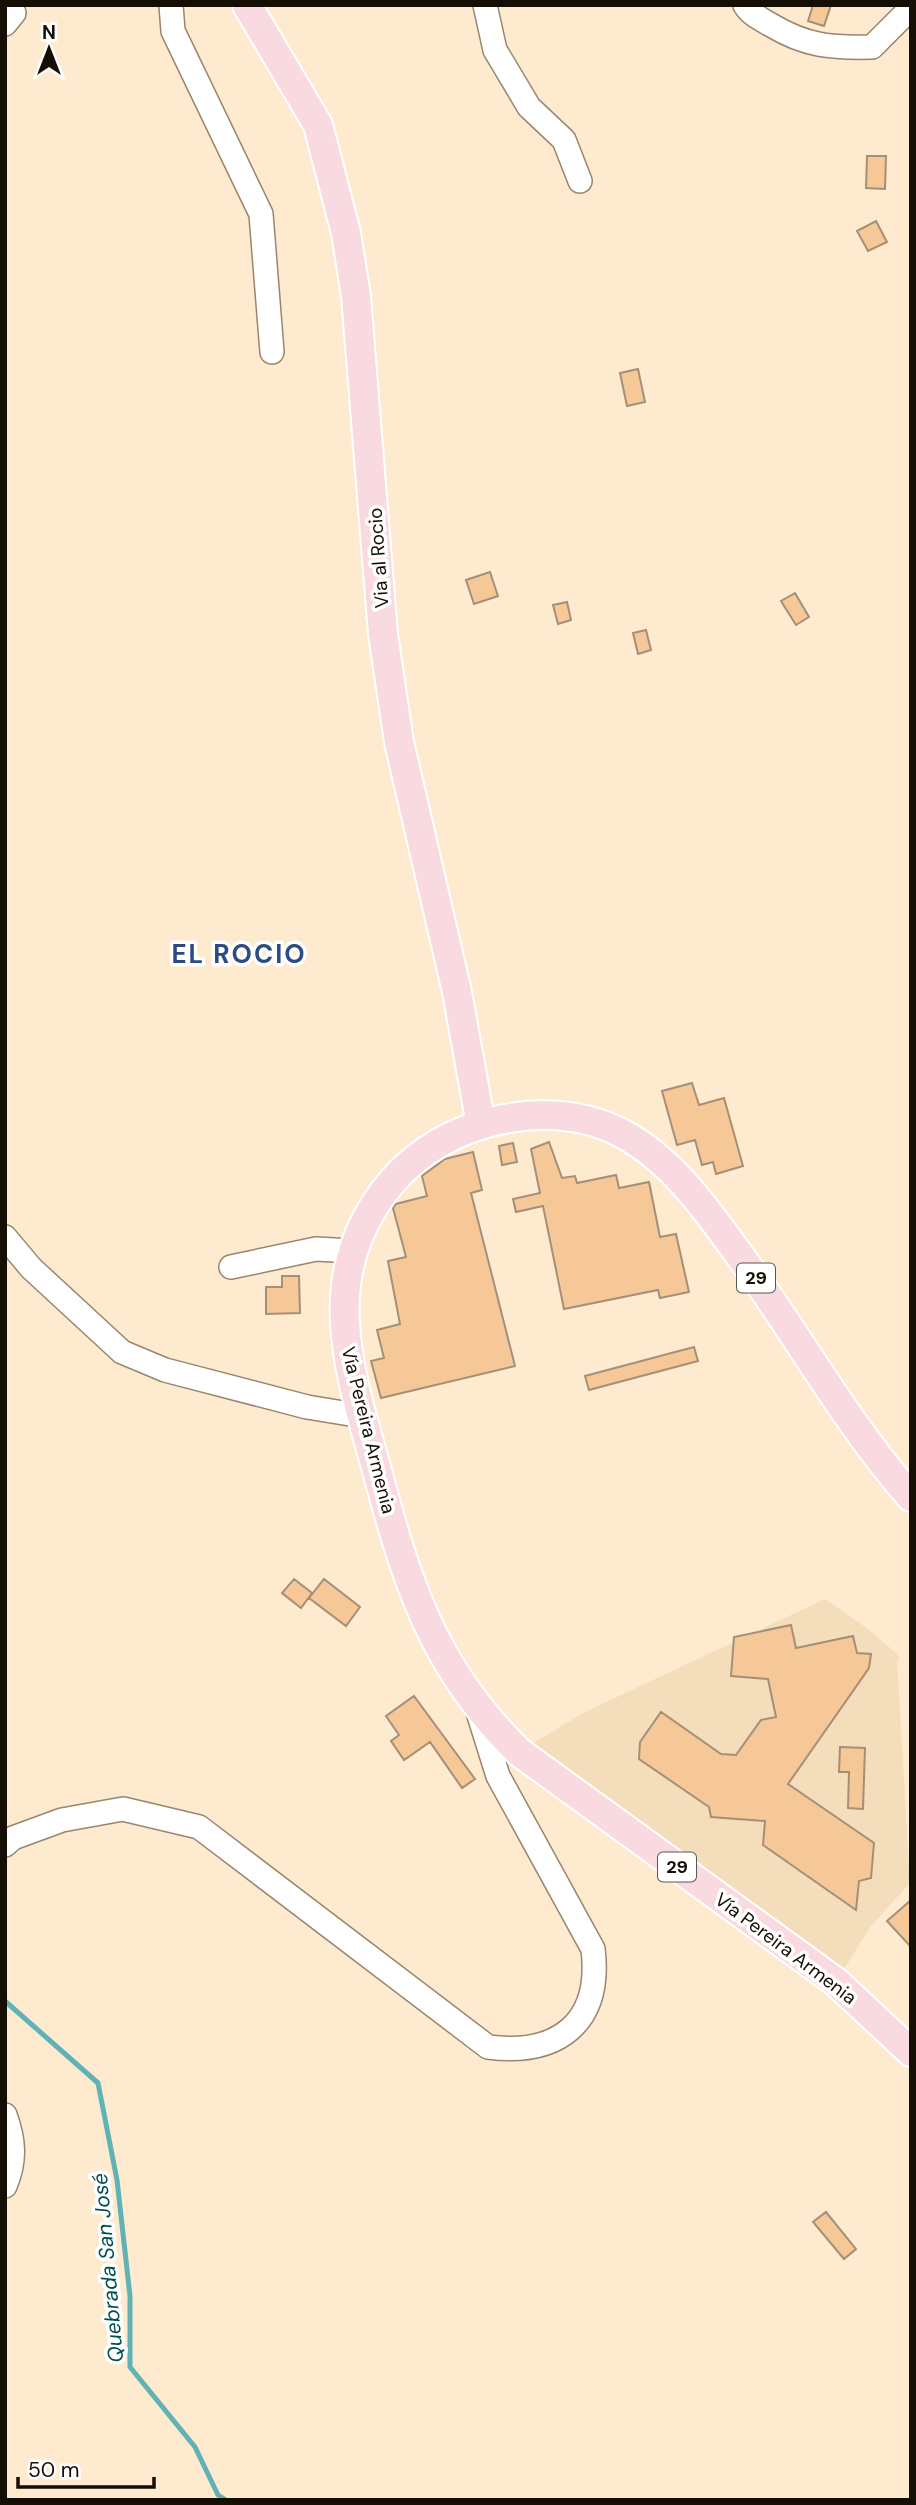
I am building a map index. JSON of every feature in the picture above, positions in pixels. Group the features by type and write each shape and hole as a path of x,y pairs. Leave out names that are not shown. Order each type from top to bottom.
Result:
{"main road":[{"name":"Via al Rocio","path":"247,5 318,125 346,233 357,309 383,634 399,742 460,1004 481,1125"},
{"name":"Vía Pereira Armenia","path":"911,1497 858,1427 704,1206 649,1150 623,1133 597,1122 572,1117 530,1115 481,1125 452,1135 405,1168 383,1191 366,1216 353,1251 347,1282 345,1324 362,1416 413,1594 447,1663 476,1706 519,1752 836,1982 911,2052"}],"street":[{"path":"171,5 173,32 261,214 272,352"},
{"path":"485,5 495,50 529,107 564,140 580,181"},
{"path":"745,5 750,13 795,40 834,48 872,47 911,8"},
{"path":"5,1237 31,1268 122,1352 165,1370 307,1408 362,1416"},
{"path":"231,1267 316,1250 353,1251"},
{"path":"5,1845 13,1839 62,1819 123,1809 199,1827 488,2047 517,2051 558,2039 588,2009 596,1974 593,1949 498,1776 476,1706"},
{"path":"5,2115 14,2139 13,2168 5,2186"}],"shaded area":[{"path":"825,1599 867,1628 897,1654 901,1662 897,1658 910,1883 871,1926 836,1982 519,1752 583,1713"}],"building":[{"path":"813,5 831,5 824,26 808,21"},
{"path":"867,156 886,156 885,189 866,188"},
{"path":"876,221 887,242 868,251 857,231"},
{"path":"638,369 645,402 627,406 620,373"},
{"path":"490,572 498,596 474,604 466,580"},
{"path":"795,593 809,617 796,625 781,601"},
{"path":"567,602 571,620 558,624 553,605"},
{"path":"646,630 651,650 638,654 633,633"},
{"path":"692,1083 699,1105 724,1098 743,1166 716,1174 713,1162 702,1165 695,1140 677,1145 662,1091"},
{"path":"549,1142 562,1178 575,1176 577,1183 616,1175 619,1188 649,1182 660,1237 676,1234 689,1292 660,1298 658,1290 564,1309 543,1206 516,1212 513,1199 540,1193 531,1149"},
{"path":"513,1143 517,1162 502,1165 499,1146"},
{"path":"473,1152 482,1190 471,1193 515,1366 381,1398 371,1361 384,1358 377,1330 400,1324 388,1261 406,1257 393,1208 396,1204 427,1196 422,1176 445,1159"},
{"path":"282,1276 299,1276 300,1313 266,1314 266,1287 282,1287"},
{"path":"694,1347 698,1361 589,1390 585,1376"},
{"path":"294,1579 312,1593 301,1608 282,1593"},
{"path":"324,1579 360,1607 346,1626 309,1598"},
{"path":"791,1625 796,1648 853,1636 857,1653 871,1654 869,1668 788,1784 874,1843 871,1878 859,1881 856,1910 763,1845 765,1821 711,1817 709,1807 639,1759 640,1742 661,1712 721,1754 736,1755 761,1720 776,1717 768,1679 731,1676 734,1637"},
{"path":"414,1696 475,1779 462,1788 430,1742 404,1760 391,1741 399,1735 386,1716"},
{"path":"840,1747 865,1748 863,1809 848,1808 849,1772 839,1772"},
{"path":"911,1900 911,1947 887,1921"},
{"path":"826,2212 856,2249 844,2259 813,2222"}],"waterway":[{"name":"Quebrada San José","path":"5,2001 98,2083 117,2180 130,2296 130,2367 195,2447 218,2495 226,2500"}],"district":[{"name":"EL ROCIO","path":"239,954"}]}
